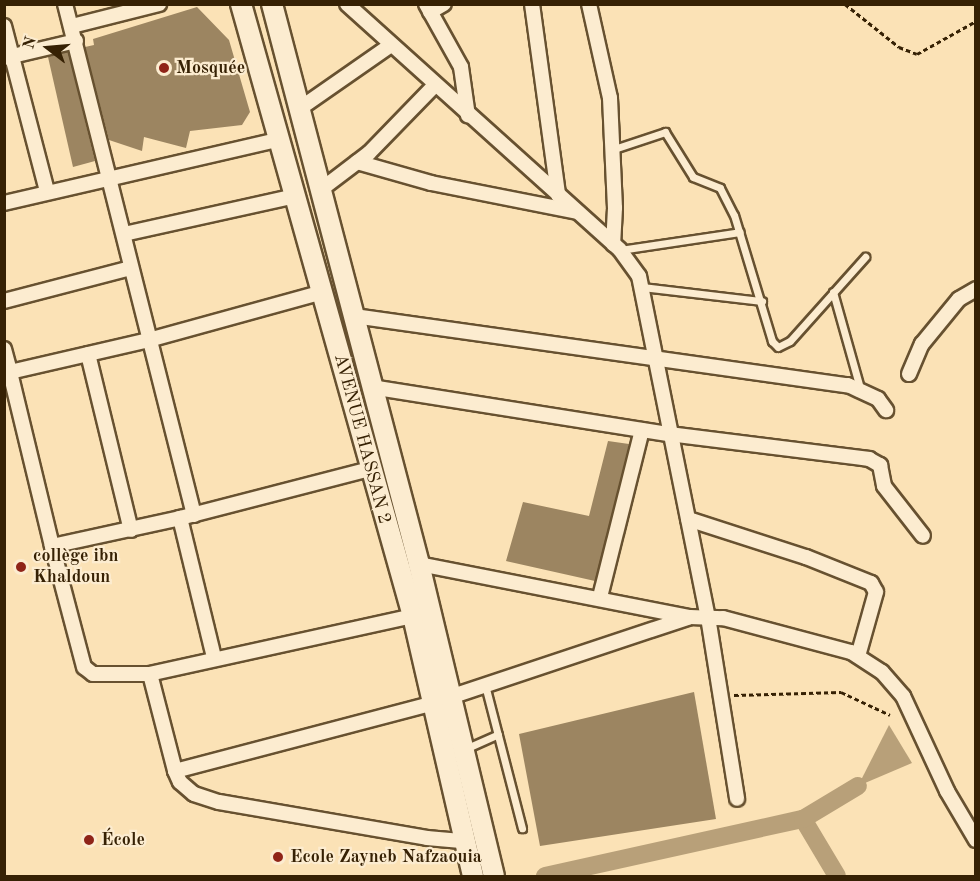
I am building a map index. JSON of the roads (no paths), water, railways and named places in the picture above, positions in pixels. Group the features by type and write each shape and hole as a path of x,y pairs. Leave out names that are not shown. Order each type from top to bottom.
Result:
{"main road":[{"path":"243,11 273,6"},
{"name":"AVENUE HASSAN 2","path":"273,6 319,191 419,564 494,876"},
{"name":"AVENUE HASSAN 2","path":"243,11 277,140 324,292 370,469 412,616 430,704 473,876"}],"street":[{"path":"65,4 194,515"},
{"path":"72,26 159,4"},
{"path":"347,4 632,263 642,286 669,434 708,617 737,799"},
{"path":"444,4 428,8 461,67 468,116"},
{"path":"532,4 558,195"},
{"path":"589,4 610,98 614,149 616,247"},
{"path":"4,26 8,57 47,191"},
{"path":"8,57 76,41"},
{"path":"299,109 391,45"},
{"path":"319,191 357,162 435,85"},
{"path":"4,203 109,176 277,140"},
{"path":"357,162 431,183 577,212"},
{"path":"124,234 295,196"},
{"path":"4,301 131,268"},
{"path":"909,374 922,344 959,299 975,289"},
{"path":"10,372 149,340 324,292"},
{"path":"354,316 655,356 860,388 878,399 886,410"},
{"path":"4,348 10,372 11,402 84,668 93,674 150,674 412,616"},
{"path":"88,354 131,530"},
{"path":"371,387 669,434 874,461 882,468 884,486 923,536"},
{"path":"600,597 642,430"},
{"path":"52,546 194,515 370,469"},
{"path":"180,518 214,658"},
{"path":"688,519 806,557 871,584 876,592 858,656"},
{"path":"419,564 795,635 858,656 882,672 903,696 947,791 975,840"},
{"path":"450,697 690,617"},
{"path":"150,674 175,771 187,789 219,802 427,838 464,841"},
{"path":"175,771 430,704"}],"lane":[{"path":"614,149 667,133 693,177 720,188 740,232 762,300 772,341 778,346 790,341 865,257"},
{"path":"616,247 740,232"},
{"path":"642,286 762,300"},
{"path":"833,292 860,388"},
{"path":"485,684 522,828"},
{"path":"465,749 498,734"}],"waterway":[{"path":"545,876 803,819 858,786"},
{"path":"803,819 837,876"}],"place":[{"name":"Mosquée","path":"164,68"},
{"name":"collège ibn Khaldoun","path":"21,567"},
{"name":"École","path":"89,840"},
{"name":"Ecole Zayneb Nafzaouia","path":"278,857"}]}
